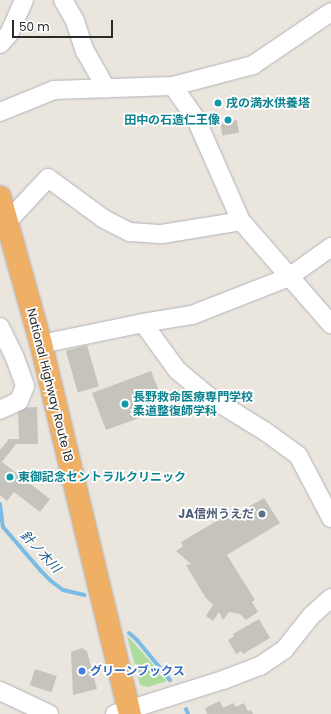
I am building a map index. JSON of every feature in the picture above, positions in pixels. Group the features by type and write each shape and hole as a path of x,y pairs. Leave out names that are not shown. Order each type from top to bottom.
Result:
{"highway":[{"name":"National Highway Route 18","path":"0,196 41,344 125,713"}],"street":[{"path":"0,44 9,34 24,0"},
{"path":"63,0 75,21 85,51 106,88"},
{"path":"0,112 54,90 173,86 253,65 331,12"},
{"path":"173,86 196,119 241,221 331,324"},
{"path":"7,222 48,178 104,219 130,232 162,234 241,221"},
{"path":"41,344 143,323 192,315 289,277 331,247"},
{"path":"143,323 177,370 208,396 266,432 298,455 331,518"},
{"path":"0,327 15,358 25,386 19,401 0,410"},
{"path":"125,713 260,666 284,650 311,616 331,598"},
{"path":"0,692 21,707 49,714"}],"green space":[{"path":"127,636 167,681 148,687 140,685"}],"building":[{"path":"237,120 239,133 222,135 220,123"},
{"path":"87,345 99,386 78,392 66,351"},
{"name":"長野救命医療専門学校 柔道整復師学科","path":"151,371 160,393 151,396 156,412 106,430 92,393"},
{"path":"37,407 38,444 16,444 2,462 50,499 40,512 14,492 7,501 0,495 0,450 9,439 19,439 18,408"},
{"path":"264,498 280,523 227,555 255,600 252,602 258,612 246,620 240,614 229,612 223,620 219,612 213,621 206,616 213,605 205,597 186,565 191,564 176,551 183,546 181,542 225,516 227,519"},
{"path":"259,619 270,638 243,654 241,651 236,654 228,640 234,636 233,634"},
{"name":"グリーンブックス","path":"82,648 87,651 97,689 73,695 71,652"},
{"path":"141,664 144,672 139,674 136,665"},
{"path":"35,669 57,676 52,692 30,685"},
{"path":"220,701 223,708 233,703 236,707 244,703 248,711 251,710 253,714 207,714 205,708"}],"waterway":[{"name":"針ノ木川","path":"0,504 3,527 41,571 63,590 84,595"},
{"name":"針ノ木川","path":"129,633 137,640 170,680"},
{"name":"針ノ木川","path":"186,709 188,714"}],"place":[{"name":"戌の満水供養塔","path":"218,103"},
{"name":"田中の石造仁王像","path":"228,120"},
{"name":"長野救命医療専門学校 柔道整復師学科","path":"125,404"},
{"name":"東御記念セントラルクリニック","path":"10,477"},
{"name":"JA信州うえだ","path":"262,514"},
{"name":"グリーンブックス","path":"82,671"}]}
